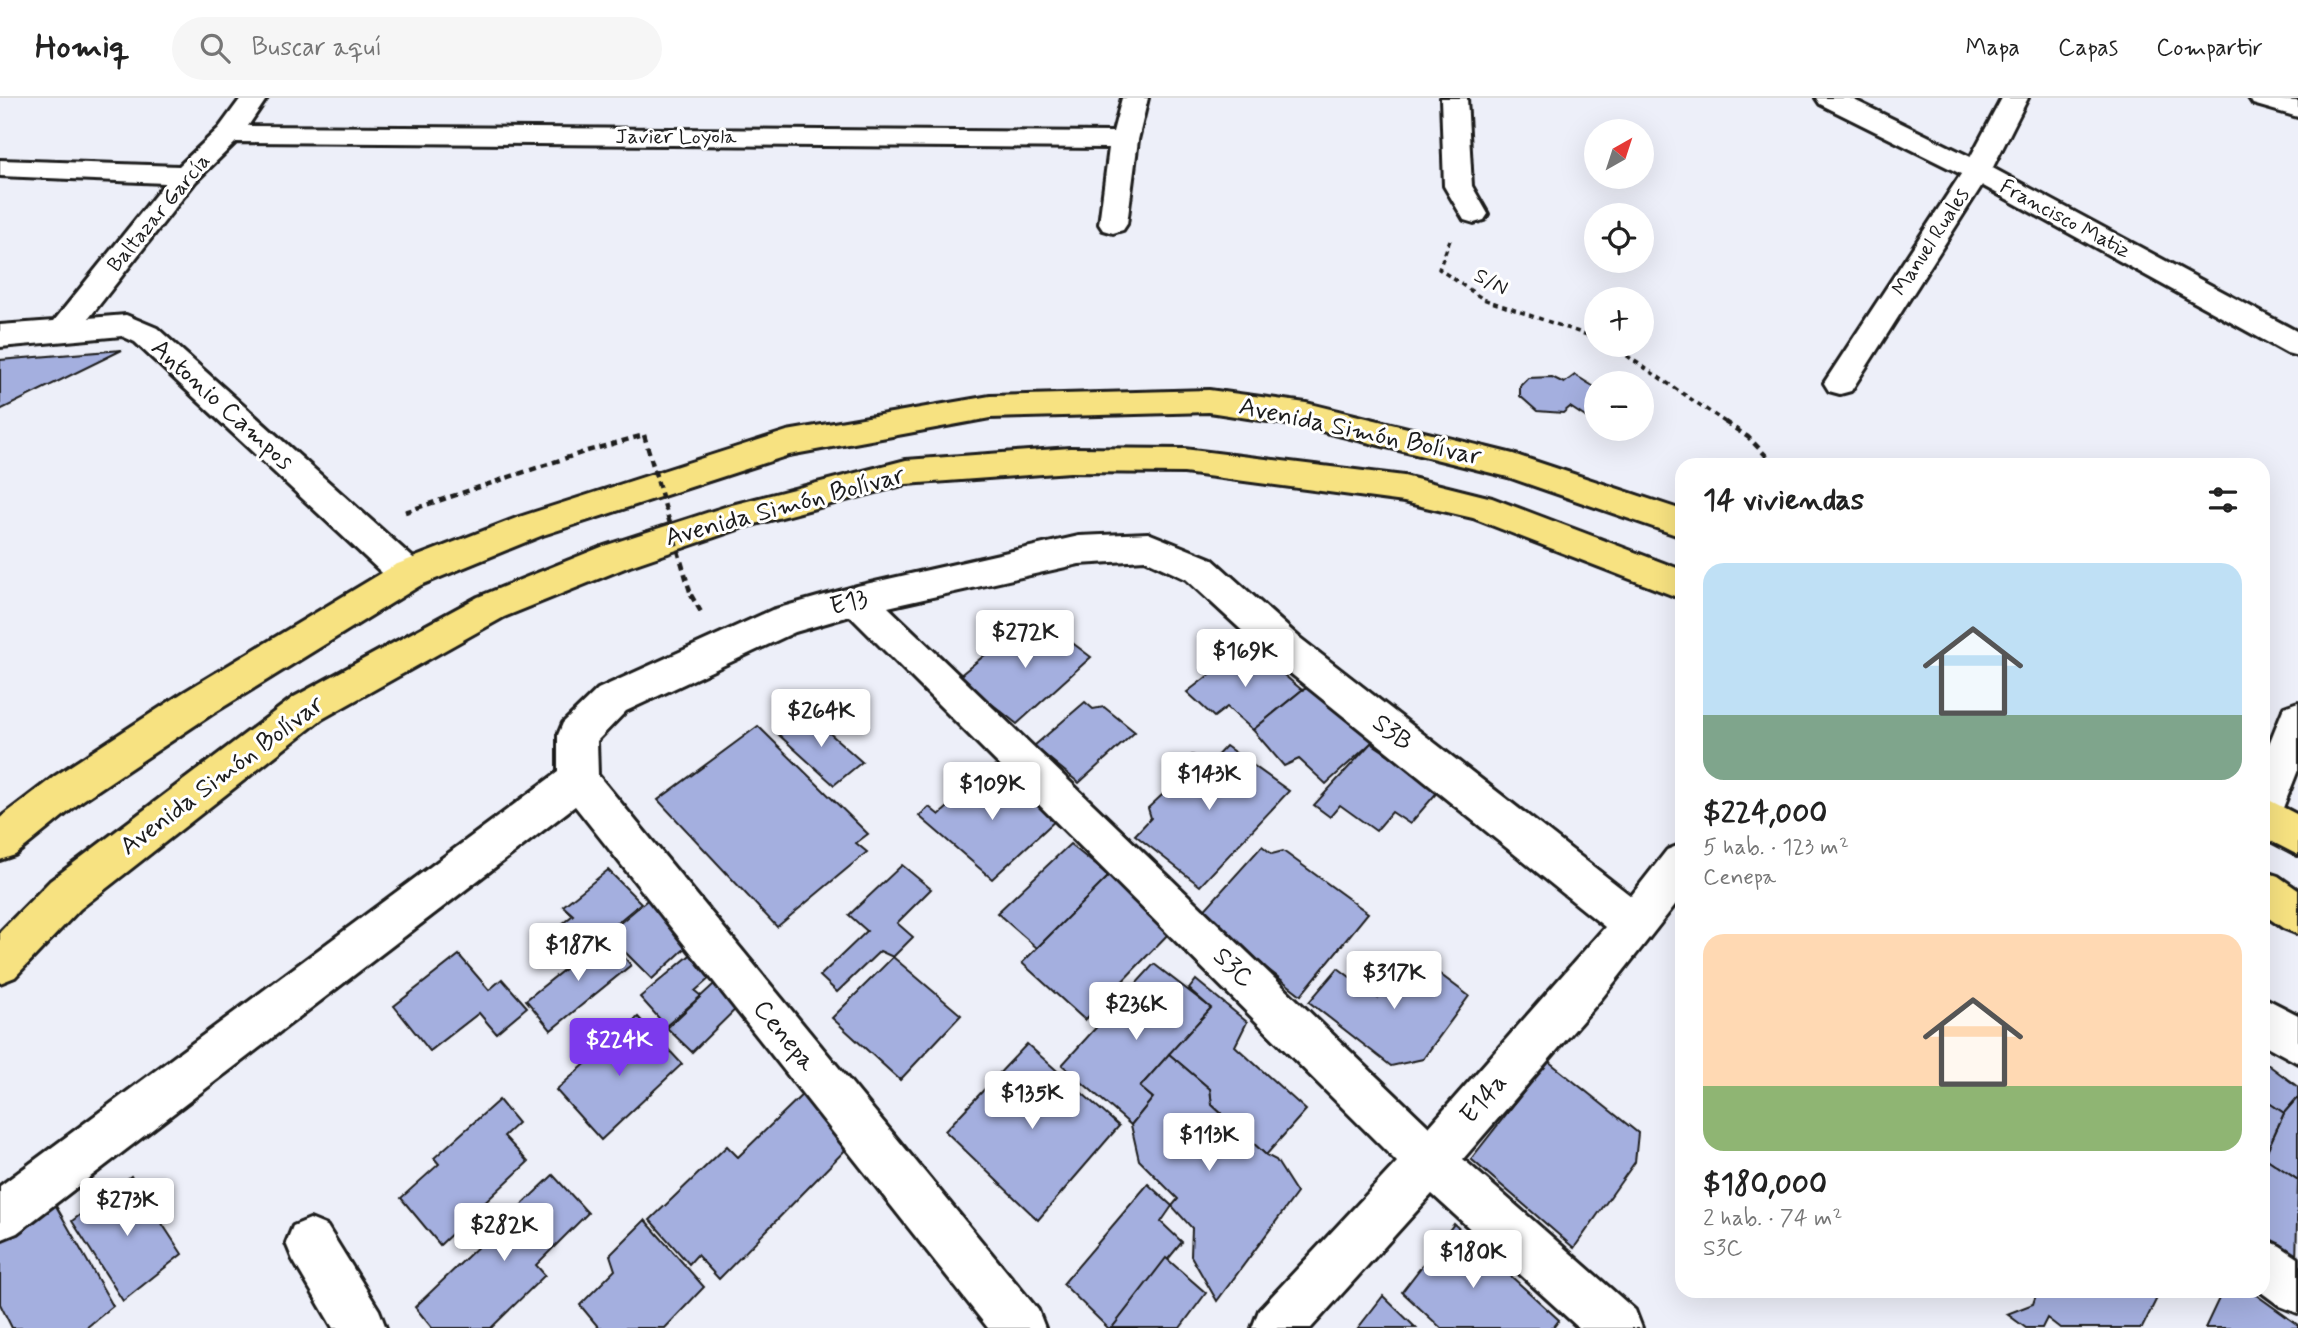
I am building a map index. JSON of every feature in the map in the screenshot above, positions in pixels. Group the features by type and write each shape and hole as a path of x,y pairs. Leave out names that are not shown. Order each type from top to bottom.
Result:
{"highway":[{"name":"Avenida Simón Bolívar","path":"0,842 69,788 198,703 408,575 531,526 787,443 990,407 1209,401 1306,415 1514,466 1675,522"},
{"name":"Avenida Simón Bolívar","path":"0,962 65,895 308,708 491,607 617,556 740,515 906,472 1070,460 1184,461 1404,489 1480,507 1675,582"},
{"path":"2270,818 2298,837"},
{"path":"2270,895 2298,914"}],"street":[{"name":"Baltazar García","path":"64,329 186,175 229,134 254,98"},
{"path":"1113,224 1124,140 1135,98"},
{"path":"1454,98 1458,186 1474,214"},
{"name":"Francisco Matiz","path":"1829,98 1976,171 2298,345"},
{"name":"Manuel Ruales","path":"1840,383 1976,171 2015,98"},
{"path":"2262,98 2298,109"},
{"name":"Javier Loyola","path":"229,134 1124,140"},
{"path":"0,168 186,175"},
{"name":"Antonio Campos","path":"0,336 127,325 146,335 408,575"},
{"name":"E13","path":"578,780 578,735 612,700 785,620 857,600 1079,550 1148,545"},
{"name":"S3B","path":"1148,545 1199,569 1287,649 1635,925"},
{"name":"S3C","path":"857,600 1430,1161 1617,1328"},
{"path":"2270,794 2298,718"},
{"path":"0,1216 578,780"},
{"name":"Cenepa","path":"578,780 1020,1328"},
{"name":"E14a","path":"1278,1328 1430,1161 1635,925 1675,872"},
{"path":"2270,1023 2298,1041"},
{"path":"310,1243 361,1328"},
{"path":"2270,1268 2298,1288"}],"path":[{"name":"S/N","path":"1474,214 1446,244 1439,269 1483,299 1584,334"},
{"path":"1629,357 1748,437 1768,458"},
{"path":"357,528 587,451 644,435 691,595 703,616"}],"building":[{"path":"122,350 0,410 0,360"},
{"path":"1575,375 1584,381 1584,416 1570,407 1563,413 1537,411 1520,396 1520,386 1528,378 1552,377 1564,383"},
{"path":"1025,622 1036,630 1046,623 1091,657 1017,724 958,677"},
{"path":"1248,645 1302,690 1253,730 1227,707 1214,717 1187,692"},
{"path":"1317,685 1381,738 1371,743 1326,784 1299,759 1284,766 1253,730 1302,690"},
{"path":"1085,702 1093,709 1104,707 1135,732 1079,783 1034,746"},
{"path":"807,713 862,762 834,785 779,735"},
{"path":"758,726 868,834 856,843 867,852 777,927 658,800"},
{"path":"1371,743 1440,789 1410,824 1392,812 1376,831 1340,805 1330,817 1314,805"},
{"path":"1226,746 1289,791 1200,886 1135,835 1151,818 1148,808 1175,783 1173,772 1192,755 1212,761"},
{"path":"994,766 1058,818 992,879 919,816 929,807 939,815"},
{"path":"1070,844 1109,876 1037,948 997,913"},
{"path":"1262,846 1272,854 1283,851 1368,913 1301,995 1199,916"},
{"path":"902,865 931,889 897,923 913,937 893,957 880,951 837,992 820,976 867,931 849,915"},
{"path":"608,870 641,903 568,964 545,938 573,915 563,906"},
{"path":"1109,876 1173,929 1085,1020 1022,963"},
{"path":"659,890 703,932 652,979 607,934"},
{"path":"606,936 631,965 551,1030 526,1000"},
{"path":"707,941 727,963 695,991 701,996 666,1026 640,997"},
{"path":"1413,954 1469,996 1423,1059 1391,1066 1309,1002 1338,968 1378,998"},
{"path":"459,955 489,990 502,979 527,1007 496,1033 479,1013 430,1051 394,1006"},
{"path":"893,957 961,1015 900,1080 832,1018"},
{"path":"1154,964 1211,1008 1140,1087 1153,1098 1131,1125 1062,1065"},
{"path":"730,969 754,991 692,1052 667,1028"},
{"path":"1196,980 1247,1022 1235,1046 1306,1110 1266,1155 1212,1105 1210,1089 1169,1054 1211,1008 1189,989"},
{"path":"638,1017 682,1064 601,1140 556,1090"},
{"path":"1027,1044 1119,1126 1038,1220 945,1131"},
{"path":"1169,1054 1210,1089 1212,1105 1266,1155 1276,1160 1297,1193 1217,1301 1191,1256 1192,1228 1172,1206 1178,1199 1139,1160 1131,1125 1153,1098 1140,1087"},
{"path":"1548,1061 1638,1133 1635,1162 1574,1248 1471,1159"},
{"path":"2270,1066 2298,1087 2298,1097 2284,1113 2270,1104"},
{"path":"808,1089 858,1137 719,1279 697,1255 689,1264 650,1220 727,1146 738,1157"},
{"path":"2298,1097 2298,1180 2270,1161 2270,1144 2284,1113"},
{"path":"499,1100 518,1123 504,1136 528,1162 440,1245 401,1198 439,1164 434,1158"},
{"path":"2270,1104 2284,1113 2270,1144"},
{"path":"2270,1161 2298,1180 2296,1264 2270,1241"},
{"path":"553,1175 588,1213 536,1265 545,1275 491,1328 432,1328 415,1307"},
{"path":"131,1176 182,1254 123,1301 72,1221"},
{"path":"1148,1184 1172,1206 1161,1222 1182,1242 1112,1328 1108,1328 1063,1284"},
{"path":"52,1199 113,1306 86,1328 12,1328 0,1304 0,1238"},
{"path":"645,1220 704,1287 665,1328 599,1328 580,1305 615,1270 610,1255"},
{"path":"1454,1224 1559,1320 1553,1328 1441,1328 1402,1292"},
{"path":"1166,1258 1206,1293 1180,1328 1112,1328"},
{"path":"1383,1296 1416,1328 1358,1328"},
{"path":"2035,1298 2157,1298 2142,1328 2060,1328 2047,1318 2042,1328 2026,1328 2007,1314 2033,1304"},
{"path":"2219,1298 2260,1298 2298,1325 2298,1328 2205,1328"}]}
